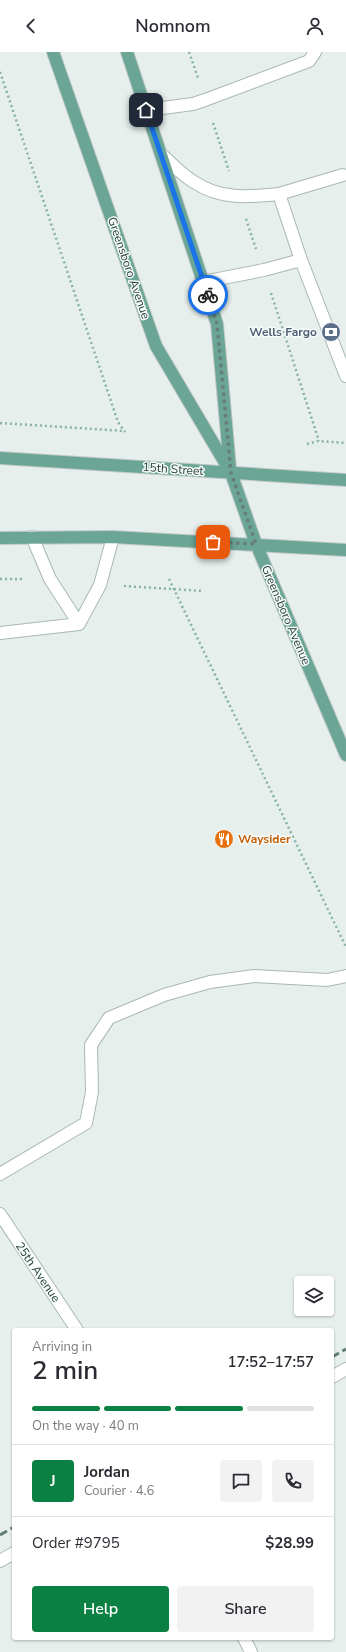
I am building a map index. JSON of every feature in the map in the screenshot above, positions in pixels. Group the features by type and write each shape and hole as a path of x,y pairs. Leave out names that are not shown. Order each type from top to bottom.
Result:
{"main road":[{"name":"Greensboro Avenue","path":"53,52 156,346 231,473 256,544 346,755"},
{"name":"Greensboro Avenue","path":"127,52 217,324 231,473"},
{"name":"15th Street","path":"0,458 346,480"},
{"path":"0,538 113,537 346,550"}],"street":[{"path":"146,110 193,104 205,100 309,61 315,52"},
{"path":"161,154 194,182 220,195 252,197 279,194 343,175"},
{"path":"279,194 300,260 346,376"},
{"path":"203,282 264,270 300,260"},
{"path":"32,537 50,579 80,624"},
{"path":"80,624 100,585 113,537"},
{"path":"0,633 80,624"},
{"path":"0,1174 86,1123 92,1092 91,1045 109,1018 164,995 210,982 254,976 327,980 346,976"},
{"name":"25th Avenue","path":"0,1214 76,1328"},
{"path":"334,1375 346,1369"},
{"path":"0,1561 12,1554"},
{"path":"245,1640 251,1652"}],"path":[{"path":"0,72 118,422 125,432 0,423"},
{"path":"306,444 318,441 346,443"},
{"path":"169,579 346,947"}],"railway":[{"path":"334,1356 346,1349"},
{"path":"0,1535 12,1528"}],"way so far":[{"path":"208,295 217,324 231,473 256,544 213,542"}],"place":[{"name":"Wells Fargo","path":"331,332"},
{"name":"Waysider","path":"224,839"}],"route":[{"path":"146,110 208,295"}]}
